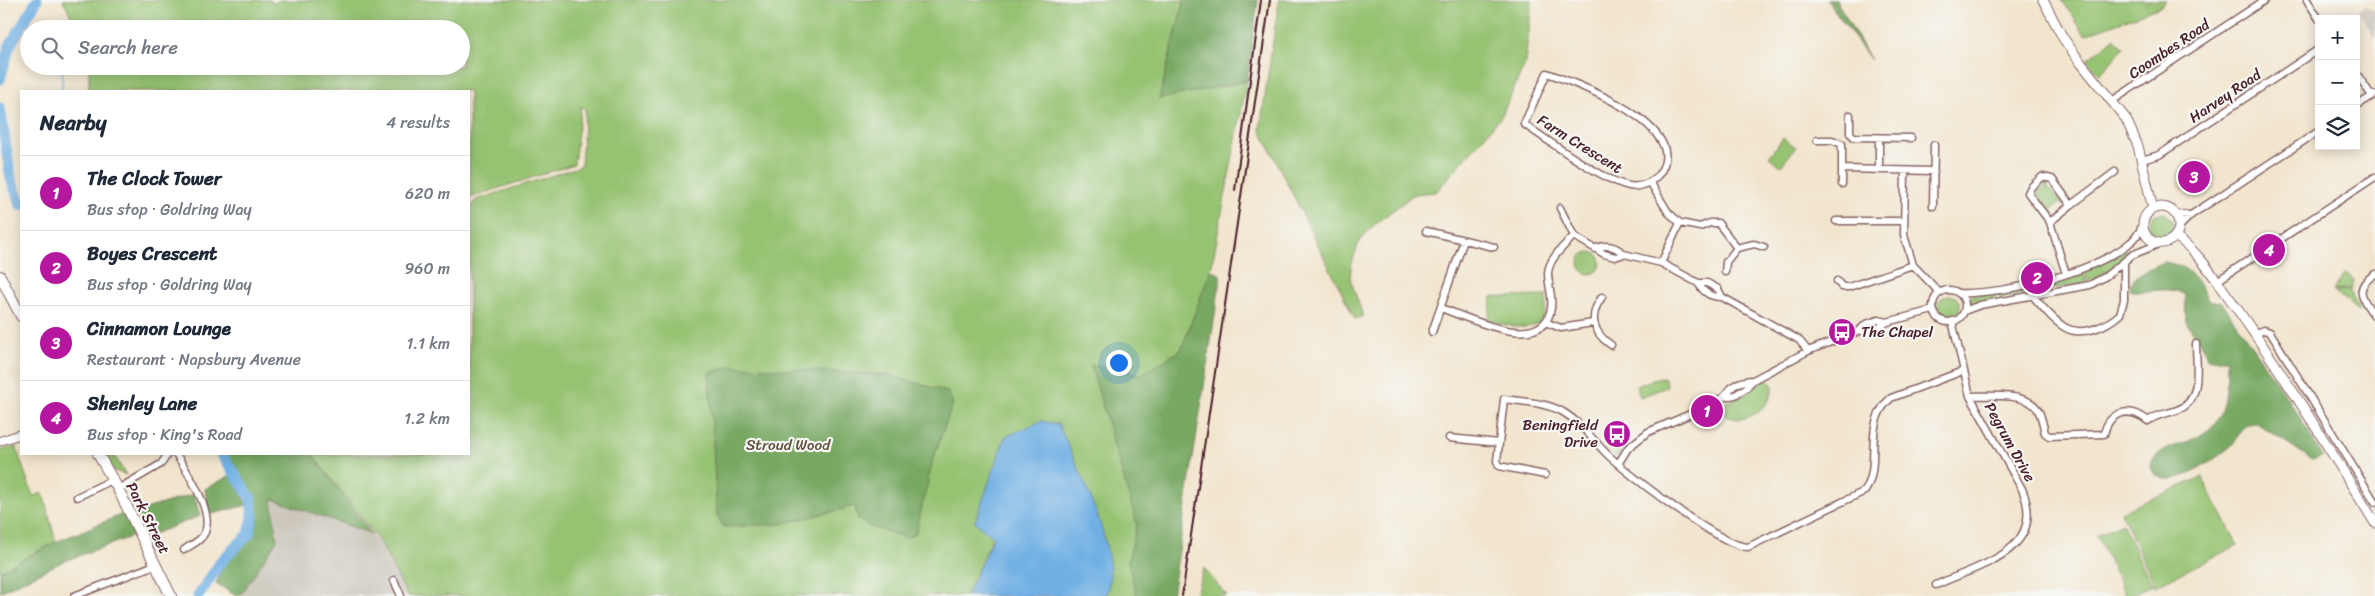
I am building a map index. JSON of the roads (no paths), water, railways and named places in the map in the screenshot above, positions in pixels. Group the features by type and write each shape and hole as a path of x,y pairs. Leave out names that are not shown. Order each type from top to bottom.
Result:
{"main road":[{"path":"2043,0 2063,38 2081,64 2126,119 2142,160 2153,209"},
{"path":"2163,207 2175,214 2178,220 2177,232 2166,242 2155,242 2146,236 2143,225 2145,215 2153,209 2163,207"},
{"path":"2177,232 2217,281 2255,334 2375,523"},
{"path":"0,276 20,314"},
{"name":"Park Street","path":"99,455 172,596"}],"street":[{"name":"Coombes Road","path":"2112,101 2265,0"},
{"path":"2307,0 2316,15"},
{"name":"Harvey Road","path":"2142,160 2158,155 2315,52"},
{"name":"Farm Crescent","path":"1547,73 1584,86 1617,104 1656,130 1665,148 1665,162 1660,173 1650,182 1632,186 1619,183 1524,124 1547,73"},
{"path":"2358,105 2373,95 2360,78"},
{"path":"1850,115 1851,136 1911,138"},
{"path":"2177,232 2191,215 2315,134"},
{"path":"1879,138 1879,170"},
{"path":"1817,140 1842,144 1842,184"},
{"path":"1933,206 1934,145"},
{"path":"1842,169 1934,171"},
{"path":"1904,171 1904,235 1913,265 1940,292"},
{"path":"2050,222 2115,172"},
{"path":"2066,274 2050,222 2028,193 2031,187 2042,177 2052,179 2072,205"},
{"path":"2217,281 2375,177"},
{"path":"1650,182 1668,212 1680,223 1700,227 1710,223 1718,223 1737,248"},
{"path":"1560,208 1574,236 1604,254 1615,257 1624,254 1661,263 1698,282 1702,290 1713,297 1722,296 1799,340 1808,352"},
{"path":"2175,214 2191,215"},
{"path":"1836,221 1903,221"},
{"path":"1661,263 1680,223"},
{"path":"1958,292 1964,301 1964,311 1961,316 1952,322 1938,318 1934,310 1934,300 1940,292 1949,290 1976,293 2066,274 2098,262 2133,241 2143,225"},
{"path":"1426,231 1494,247"},
{"path":"1441,308 1514,332 1532,331 1545,322 1551,308 1548,273 1550,265 1574,236"},
{"path":"1432,332 1464,240"},
{"path":"1964,311 1980,305 2067,290 2090,284 2132,255 2161,243"},
{"path":"1725,272 1731,254 1737,248 1754,244 1764,247"},
{"path":"2032,295 2065,328 2083,331 2102,326 2120,314 2124,300 2124,262"},
{"path":"1837,281 1842,287 1850,287 1913,265"},
{"path":"2375,274 2364,282 2361,292 2364,301 2375,317"},
{"path":"1602,297 1596,306 1593,323 1602,338 1611,345"},
{"path":"1618,464 1628,448 1648,432 1700,410 1724,397 1735,395 1746,388 1753,380 1808,352 1859,331 1875,331 1887,322 1934,310"},
{"path":"1545,322 1561,328 1593,323"},
{"name":"Pegrum Drive","path":"1936,585 2010,550 2021,539 2028,524 2028,511 2022,489 1970,396 1952,322"},
{"path":"2255,334 2264,330 2270,332 2375,502"},
{"path":"1970,396 2001,396 2031,402 2038,409 2045,433 2049,436 2104,434 2108,423 2117,414 2131,412 2148,421 2157,415 2185,406 2194,394 2196,344"},
{"path":"1545,476 1499,466 1496,461 1504,399 1538,404 1556,409 1572,418 1618,464 1690,518 1736,545 1742,547 1753,546 1865,490 1872,462 1876,420 1884,404 1891,398 1963,371"},
{"path":"0,440 20,434"},
{"path":"1449,438 1499,443"},
{"path":"118,490 161,464 167,455"},
{"path":"177,455 197,488 205,511 206,531 201,539 184,550"},
{"path":"77,497 112,480"},
{"path":"74,596 155,565"},
{"path":"394,580 401,596"}],"water":[{"path":"1041,421 1058,424 1095,510 1104,535 1109,559 1110,580 1105,596 966,596 993,537 975,522 1005,437"}],"waterway":[{"path":"25,20 37,0"},
{"path":"0,79 9,47 20,29"},
{"path":"62,75 62,90"},
{"path":"0,108 11,179 20,202"},
{"path":"198,596 222,560 249,534 253,517 251,498 222,455"}],"railway":[{"path":"1235,190 1261,0"},
{"path":"1182,596 1270,0"}],"place":[{"name":"Cinnamon Lounge","path":"2194,177"},
{"name":"Shenley Lane","path":"2269,250"},
{"name":"Boyes Crescent","path":"2037,278"},
{"name":"The Chapel","path":"1842,332"},
{"name":"The Clock Tower","path":"1707,411"},
{"name":"Beningfield Drive","path":"1617,434"}],"park label":[{"name":"Stroud Wood","path":"788,445"}]}
